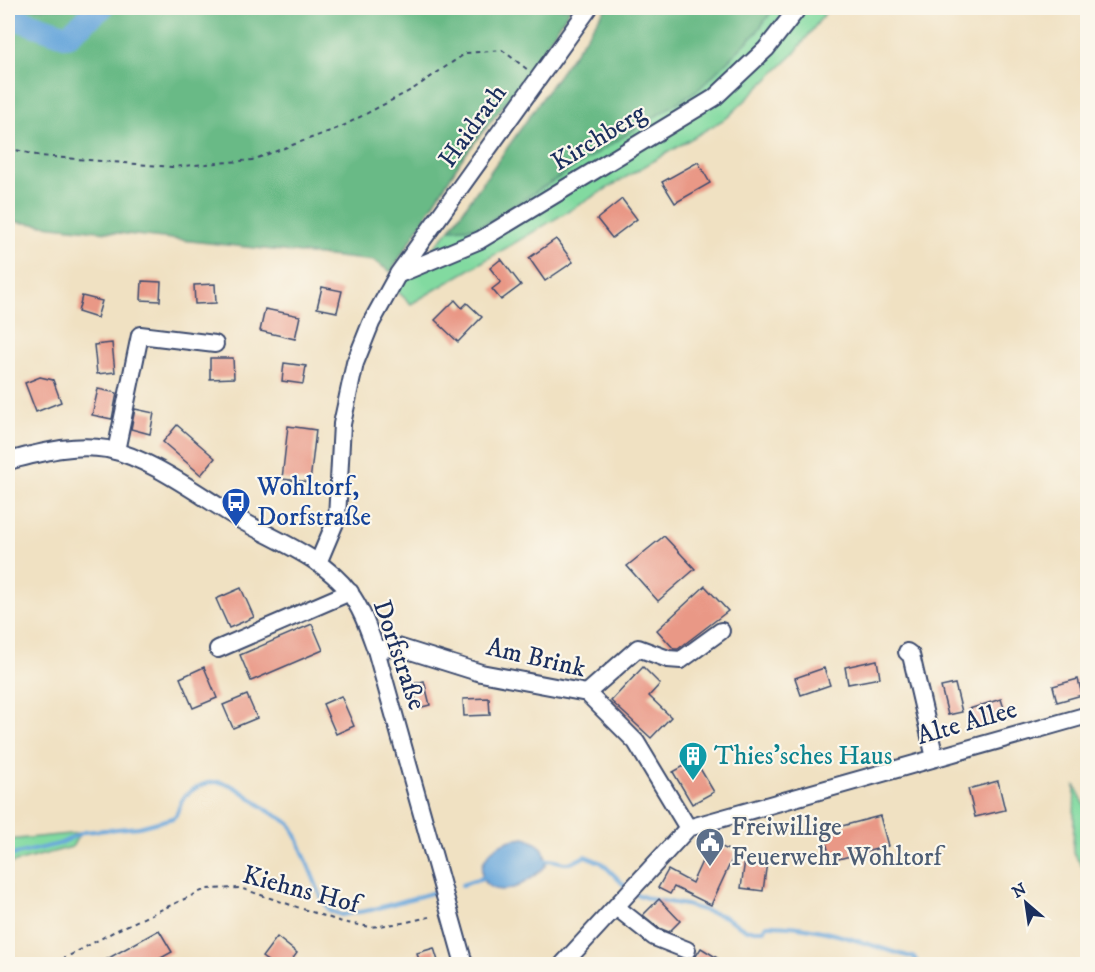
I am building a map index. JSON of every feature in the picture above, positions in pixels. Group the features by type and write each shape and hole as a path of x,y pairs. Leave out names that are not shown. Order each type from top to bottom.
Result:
{"street":[{"name":"Haidrath","path":"398,274 589,8"},
{"name":"Kirchberg","path":"398,274 480,240 714,98 766,49 798,8"},
{"path":"318,563 337,518 342,424 355,363 371,323 398,274"},
{"path":"116,451 141,334 215,344"},
{"name":"Dorfstraße","path":"8,461 60,449 83,447 116,451 142,461 240,520 318,563 350,592 376,650 464,964"},
{"path":"218,649 350,592"},
{"path":"587,693 638,648 668,659 681,660 721,631"},
{"name":"Am Brink","path":"376,650 398,647 481,674 587,693 636,742 688,828"},
{"path":"907,652 911,656 935,758"},
{"name":"Alte Allee","path":"688,828 1088,715"},
{"path":"563,964 688,828"},
{"path":"616,907 654,937 687,950"}],"path":[{"path":"8,148 40,156 172,167 252,160 341,127 413,89 466,53 502,50 539,78"},
{"name":"Kiehns Hof","path":"54,964 115,931 206,889 240,888 342,922 371,927 448,913"}],"green space":[{"path":"8,8 571,8 520,84 461,160 391,272 374,261 8,221"},
{"path":"606,8 774,8 756,33 699,89 480,227 450,229"},
{"path":"774,8 829,8 794,54 728,117 411,304 396,290 450,229 480,227 756,33"},
{"path":"1075,785 1087,810 1087,873 1073,853"},
{"path":"80,833 72,847 8,864 8,840"}],"water":[{"path":"526,838 542,848 546,866 526,882 514,888 502,890 487,885 482,873 485,859 490,852 507,841"}],"building":[{"path":"698,162 710,183 675,203 662,182"},
{"path":"622,199 637,219 612,238 597,219"},
{"path":"556,239 573,262 545,281 529,258"},
{"path":"501,259 521,285 501,300 492,289 501,282 490,268"},
{"path":"142,281 161,282 160,301 141,300"},
{"path":"215,284 216,303 195,304 194,285"},
{"path":"322,287 342,291 337,312 317,308"},
{"path":"82,296 102,301 97,318 78,312"},
{"path":"455,300 462,308 467,303 482,317 458,342 435,320"},
{"path":"265,309 300,316 295,339 260,331"},
{"path":"112,343 115,372 97,374 94,345"},
{"path":"210,358 233,358 234,378 210,379"},
{"path":"284,363 306,366 303,384 282,381"},
{"path":"40,377 53,380 61,402 36,412 25,383"},
{"path":"98,389 117,393 112,419 92,415"},
{"path":"135,409 154,413 150,434 131,429"},
{"path":"177,425 215,458 201,475 163,442"},
{"path":"288,426 316,430 310,482 282,479"},
{"path":"664,536 695,569 658,601 627,566"},
{"path":"705,586 728,611 678,649 674,649 657,630"},
{"path":"241,588 254,617 229,628 216,599"},
{"path":"312,624 323,650 251,681 240,655"},
{"path":"877,660 880,678 848,684 845,667"},
{"path":"204,667 217,698 193,708 180,678"},
{"path":"643,667 660,684 649,696 671,717 651,738 611,701"},
{"path":"824,668 830,685 801,695 795,678"},
{"path":"1078,679 1082,695 1057,702 1053,686"},
{"path":"424,681 430,705 418,708 412,684"},
{"path":"955,684 962,712 948,715 941,687"},
{"path":"247,695 257,718 233,728 223,705"},
{"path":"341,696 354,726 336,734 323,704"},
{"path":"489,698 490,715 464,716 463,699"},
{"path":"1001,699 1007,718 975,728 969,709"},
{"name":"Thies'sches Haus","path":"695,760 714,792 692,804 673,772"},
{"path":"998,781 1005,810 975,817 968,789"},
{"path":"880,816 888,846 831,861 823,831"},
{"path":"711,842 735,853 711,905 674,887 670,894 658,888 668,870 692,883"},
{"path":"745,860 767,862 763,891 741,888"},
{"path":"659,899 680,921 669,932 659,928 643,915"},
{"path":"159,930 172,952 150,964 98,964"},
{"path":"277,937 297,953 289,964 272,964 262,957"},
{"path":"434,948 439,964 420,964 417,953"},
{"path":"701,948 727,964 691,964"}],"waterway":[{"path":"8,16 67,36 101,8"},
{"path":"8,856 59,844 84,832 139,827 173,818 186,795 198,787 219,782 238,789 293,828 322,899 329,910 341,915 371,910 435,892"},
{"path":"543,861 571,863 585,856 602,863 626,887"},
{"path":"462,885 486,877"},
{"path":"636,894 723,916 747,930 764,930 767,925 786,926 842,936 915,958 919,964"}],"place":[{"name":"Wohltorf, Dorfstraße","path":"236,528"},
{"name":"Thies'sches Haus","path":"693,782"},
{"name":"Freiwillige Feuerwehr Wohltorf","path":"710,868"}]}
